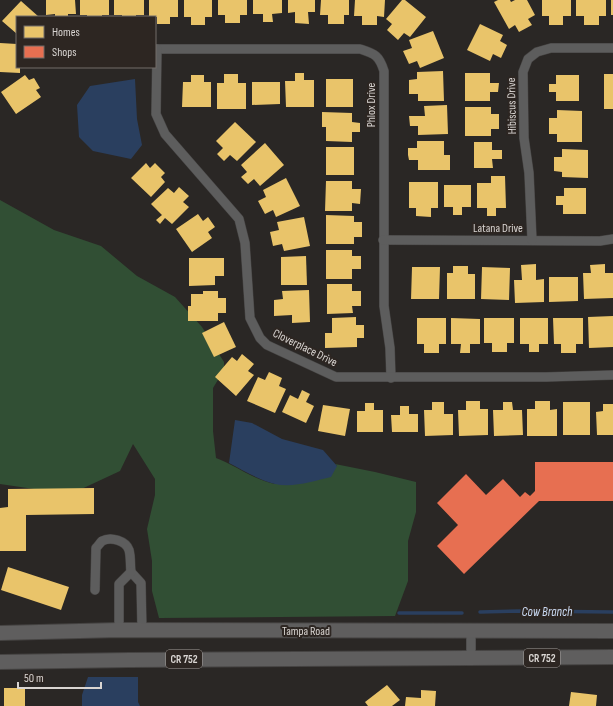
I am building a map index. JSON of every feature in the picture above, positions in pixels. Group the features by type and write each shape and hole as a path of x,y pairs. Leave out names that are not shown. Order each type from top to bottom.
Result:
{"main road":[{"name":"Tampa Road","path":"0,633 119,630 613,631"},
{"name":"CR 752","path":"0,662 613,657"}],"street":[{"name":"Hibiscus Drive","path":"532,240 529,173 524,130 522,72 528,59 537,52 551,48 613,48"},
{"name":"Phlox Drive","path":"156,49 360,49 374,54 381,61 384,71 384,306 390,348 391,378"},
{"name":"Cloverplace Drive","path":"156,49 156,114 165,134 239,218 245,244 250,318 260,338 267,345 336,377 546,377 613,375"},
{"name":"Latana Drive","path":"383,240 600,241 613,239"},
{"path":"95,590 96,548 102,541 110,539 117,540 125,544 129,551 131,572 141,583 142,630"},
{"path":"119,630 118,584 131,572"},
{"path":"470,631 470,658"}],"green space":[{"path":"0,200 54,230 101,246 137,276 175,297 202,327 224,362 224,370 213,388 213,431 216,458 252,476 275,484 295,480 337,466 335,464 416,482 416,512 408,541 408,581 395,616 159,618 152,591 152,561 147,529 155,495 155,479 133,444 120,471 75,492 34,489 0,484"}],"water":[{"path":"135,79 137,119 142,145 131,159 93,151 79,137 77,105 90,86"},
{"path":"235,420 252,423 282,439 323,450 337,466 331,477 296,485 275,484 257,478 229,463"},
{"path":"88,677 138,677 138,702 140,706 82,706 82,695"}],"building: Homes":[{"path":"46,0 75,0 76,14 68,14 68,16 55,16 55,14 46,15"},
{"path":"80,0 109,0 109,15 80,15"},
{"path":"114,0 144,0 144,15 114,15"},
{"path":"149,0 178,0 178,17 170,17 170,24 157,24 156,16 149,16"},
{"path":"184,0 212,0 212,17 205,17 205,25 191,25 191,17 184,17"},
{"path":"218,0 247,0 247,15 240,15 240,23 225,23 225,15 218,15"},
{"path":"253,0 282,0 282,13 272,14 273,22 263,22 263,14 253,14"},
{"path":"288,0 315,0 315,12 308,12 309,24 295,23 295,12 288,13"},
{"path":"321,0 349,0 349,15 344,15 344,24 328,24 328,15 320,15"},
{"path":"355,0 385,0 384,17 377,16 377,25 362,25 362,16 354,16"},
{"path":"402,0 405,0 426,17 410,37 404,33 398,40 387,30 392,24 386,19"},
{"path":"498,0 510,0 511,2 515,0 527,0 535,15 528,19 532,25 519,32 515,25 509,29 494,2"},
{"path":"542,0 571,0 571,16 563,16 563,25 549,25 549,16 542,16"},
{"path":"576,0 606,0 606,16 599,16 599,25 584,25 584,16 576,16"},
{"path":"611,0 613,0 613,15 611,15"},
{"path":"21,1 38,16 16,16 16,33 2,21"},
{"path":"480,24 503,35 500,41 507,45 501,58 493,54 490,61 467,50"},
{"path":"433,31 444,58 420,68 417,61 409,64 403,51 412,48 409,40"},
{"path":"0,43 16,44 16,68 20,68 20,73 0,72"},
{"path":"443,71 444,101 418,101 418,94 409,94 409,80 417,79 417,72"},
{"path":"295,73 304,73 304,80 314,80 314,107 286,107 285,81 295,81"},
{"path":"465,73 490,73 490,83 499,83 498,92 490,92 490,101 465,101"},
{"path":"224,74 238,74 238,83 246,83 246,109 217,109 217,83 224,83"},
{"path":"604,74 613,74 613,109 604,109"},
{"path":"25,75 29,80 34,78 40,88 36,90 41,97 16,114 1,92"},
{"path":"191,75 204,75 204,82 211,82 211,107 182,107 183,82 191,82"},
{"path":"556,75 579,75 579,101 556,101 556,92 549,92 549,84 556,84"},
{"path":"326,79 353,79 353,107 326,107"},
{"path":"252,82 280,82 280,104 252,105"},
{"path":"447,105 448,134 418,135 418,126 410,126 409,116 425,116 424,106"},
{"path":"465,107 491,107 491,114 499,114 499,129 491,129 491,136 465,136"},
{"path":"557,110 582,111 582,142 557,142 557,134 549,134 549,118 557,118"},
{"path":"322,112 352,113 352,122 360,123 360,132 352,132 352,142 326,141 326,127 322,127"},
{"path":"235,122 256,142 237,161 230,155 224,161 217,154 223,148 216,141"},
{"path":"417,141 444,141 444,155 450,155 450,170 418,170 418,160 409,160 408,155 408,148 417,148"},
{"path":"474,142 492,142 492,150 502,150 502,159 492,159 493,168 474,168"},
{"path":"265,143 284,165 260,186 254,179 248,184 241,177 247,172 241,165"},
{"path":"326,147 354,147 354,175 326,175"},
{"path":"562,149 588,150 588,178 562,177 562,172 554,171 554,157 562,157"},
{"path":"146,163 150,168 155,163 165,173 161,177 165,182 151,197 131,178"},
{"path":"491,176 505,176 506,208 496,208 496,216 487,216 487,208 477,208 477,183 491,183"},
{"path":"286,178 300,206 276,217 273,210 265,214 258,201 266,197 263,190"},
{"path":"326,181 352,181 352,189 361,189 360,204 352,203 352,211 325,211"},
{"path":"409,182 438,182 438,208 431,208 431,217 416,216 416,208 409,208"},
{"path":"444,185 471,185 471,207 462,207 462,215 453,215 453,207 444,207"},
{"path":"179,187 189,196 183,202 189,207 172,224 165,218 160,224 156,220 162,215 151,204 168,188 174,193"},
{"path":"564,188 586,188 586,214 563,214 563,205 556,205 556,196 564,196"},
{"path":"198,214 203,221 208,217 215,227 208,232 212,238 192,252 176,229"},
{"path":"326,215 354,216 354,222 362,222 362,237 354,237 354,244 326,244"},
{"path":"304,217 310,246 284,251 282,244 273,246 270,232 279,230 277,222"},
{"path":"326,250 352,250 352,256 361,256 361,269 352,269 352,279 326,279"},
{"path":"306,256 307,285 281,285 281,257"},
{"path":"189,258 224,258 224,276 215,276 215,285 189,286"},
{"path":"536,264 536,280 544,279 544,302 515,303 514,280 522,280 521,265"},
{"path":"605,264 605,273 613,273 613,298 584,299 583,273 591,273 590,265"},
{"path":"453,266 468,266 468,274 475,274 475,299 447,299 447,273 453,273"},
{"path":"412,267 440,267 439,299 411,299"},
{"path":"482,267 510,268 509,300 481,299"},
{"path":"549,277 578,277 578,301 549,302"},
{"path":"327,284 352,284 352,291 361,291 361,306 352,306 353,313 327,314"},
{"path":"309,290 310,322 292,323 292,315 274,316 274,300 283,299 282,291"},
{"path":"203,291 218,291 218,298 226,298 226,313 218,313 218,321 188,321 188,306 191,306 191,294 203,294"},
{"path":"613,316 613,347 589,348 588,317"},
{"path":"356,317 356,325 364,325 364,338 357,338 357,347 325,348 325,333 332,333 332,318"},
{"path":"417,318 446,318 446,344 439,344 439,353 424,353 424,344 417,344"},
{"path":"451,318 480,319 480,344 470,344 470,353 460,353 461,344 451,344"},
{"path":"484,318 514,318 514,343 507,343 507,352 492,352 492,343 484,343"},
{"path":"520,318 548,318 548,344 539,344 539,352 529,352 529,344 520,344"},
{"path":"553,318 583,318 583,344 576,344 576,353 561,353 561,344 554,344"},
{"path":"224,322 236,347 214,357 202,333"},
{"path":"242,354 254,364 248,371 254,375 236,396 215,377 232,357 237,361"},
{"path":"269,372 282,378 279,386 286,389 275,413 247,401 258,377 265,380"},
{"path":"302,390 310,394 306,402 314,406 306,423 282,412 290,395 298,399"},
{"path":"466,401 480,401 480,409 488,409 488,435 459,436 458,410 466,410"},
{"path":"535,401 550,401 550,410 557,409 557,436 527,436 527,409 535,409"},
{"path":"432,402 444,402 444,414 453,414 453,435 425,436 424,410 432,410"},
{"path":"503,402 512,402 513,410 522,410 523,435 494,436 493,410 503,410"},
{"path":"563,402 590,402 590,435 563,435"},
{"path":"365,403 374,403 374,410 383,410 383,432 357,432 357,411 365,411"},
{"path":"603,404 613,404 613,435 597,435 596,412 603,411"},
{"path":"323,405 350,409 345,436 318,431"},
{"path":"400,406 409,406 409,414 418,414 418,432 392,432 391,415 400,415"},
{"path":"94,488 94,514 26,515 26,551 0,551 0,508 8,507 8,489"},
{"path":"8,567 69,587 61,610 1,590"},
{"path":"387,685 400,700 392,706 368,706 365,702"},
{"path":"4,688 25,688 25,706 4,706"},
{"path":"421,690 436,691 435,706 405,706 406,697 421,698"},
{"path":"571,692 597,695 596,706 569,706"}],"building: Shops":[{"path":"535,462 613,462 613,501 539,501 464,574 437,546 458,525 437,503 466,474 486,495 503,479 520,497 525,492 530,496 535,491"}],"waterway":[{"name":"Cow Branch","path":"480,612 613,612"},
{"name":"Cow Branch","path":"399,613 462,613"}]}
